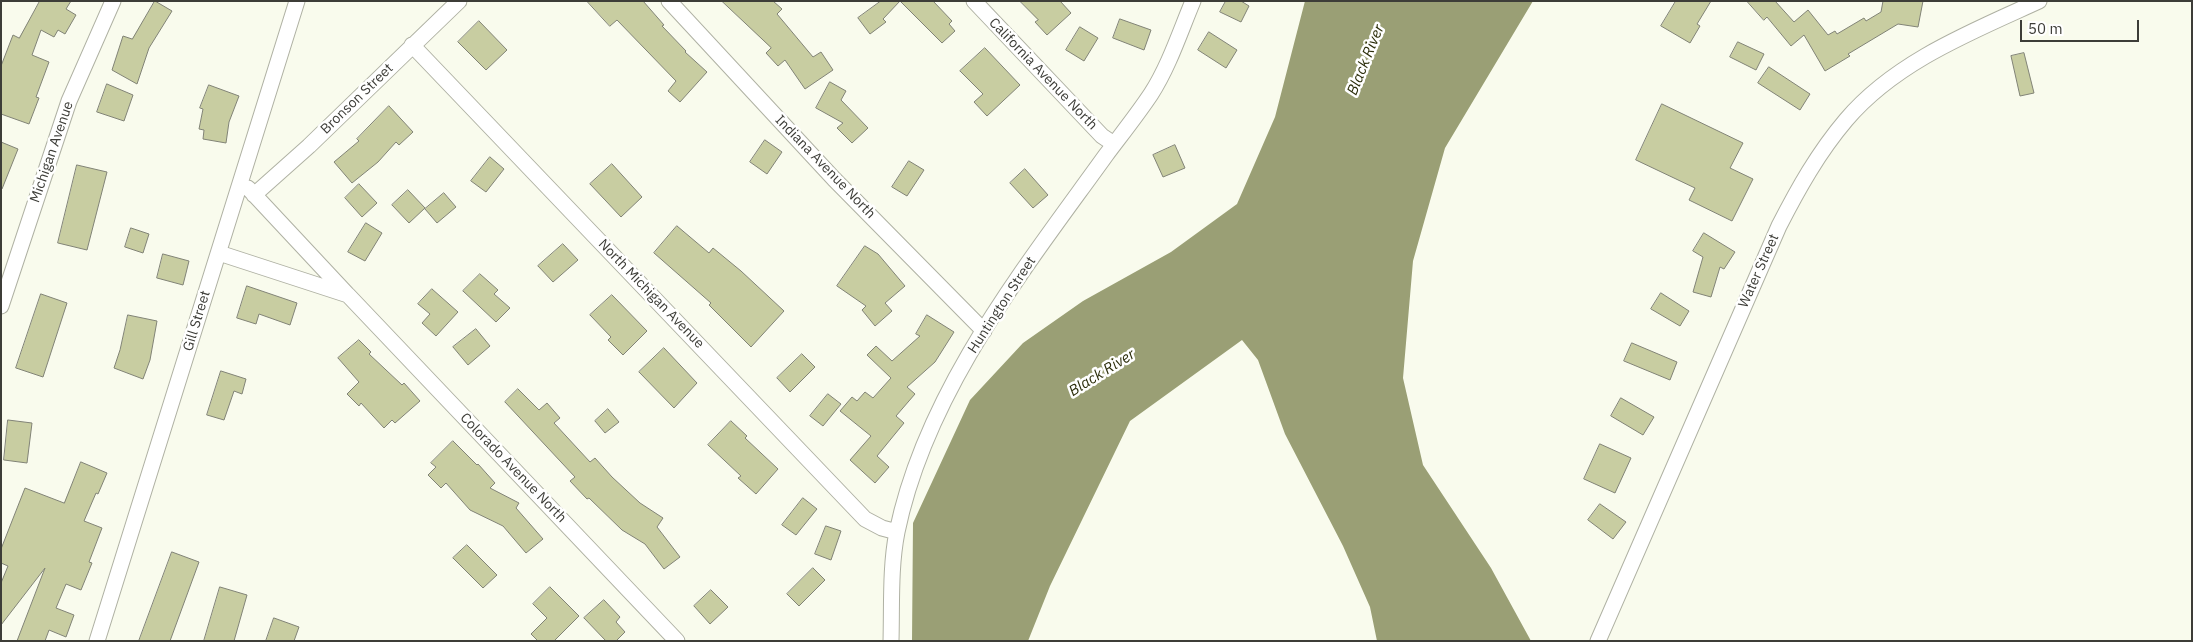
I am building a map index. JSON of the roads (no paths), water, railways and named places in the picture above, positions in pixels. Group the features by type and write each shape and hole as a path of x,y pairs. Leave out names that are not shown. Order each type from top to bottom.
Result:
{"street":[{"name":"Michigan Avenue","path":"1,306 69,101 113,1"},
{"name":"Gill Street","path":"97,641 297,1"},
{"name":"Bronson Street","path":"254,195 316,139 459,1"},
{"name":"Indiana Avenue North","path":"669,1 834,178 984,331"},
{"name":"California Avenue North","path":"974,1 1102,136 1114,144"},
{"name":"Huntington Street","path":"891,641 892,584 897,532 910,483 940,408 984,331 1038,250 1151,93 1169,58 1193,1"},
{"name":"Water Street","path":"1598,641 1779,226 1804,178 1846,120 1894,77 1942,47 2038,1"},
{"name":"North Michigan Avenue","path":"412,45 865,519 882,528 897,532"},
{"name":"Colorado Avenue North","path":"240,180 677,641"},
{"name":"Colorado Avenue North","path":"219,253 348,295"}],"water":[{"name":"Black River","path":"1305,1 1533,1 1445,148 1413,261 1403,378 1423,465 1491,568 1531,641 1377,641 1370,607 1343,546 1285,434 1258,360 1242,340 1130,421 1050,586 1028,641 912,641 913,523 970,400 1023,343 1083,301 1171,252 1237,204 1275,117"}]}
